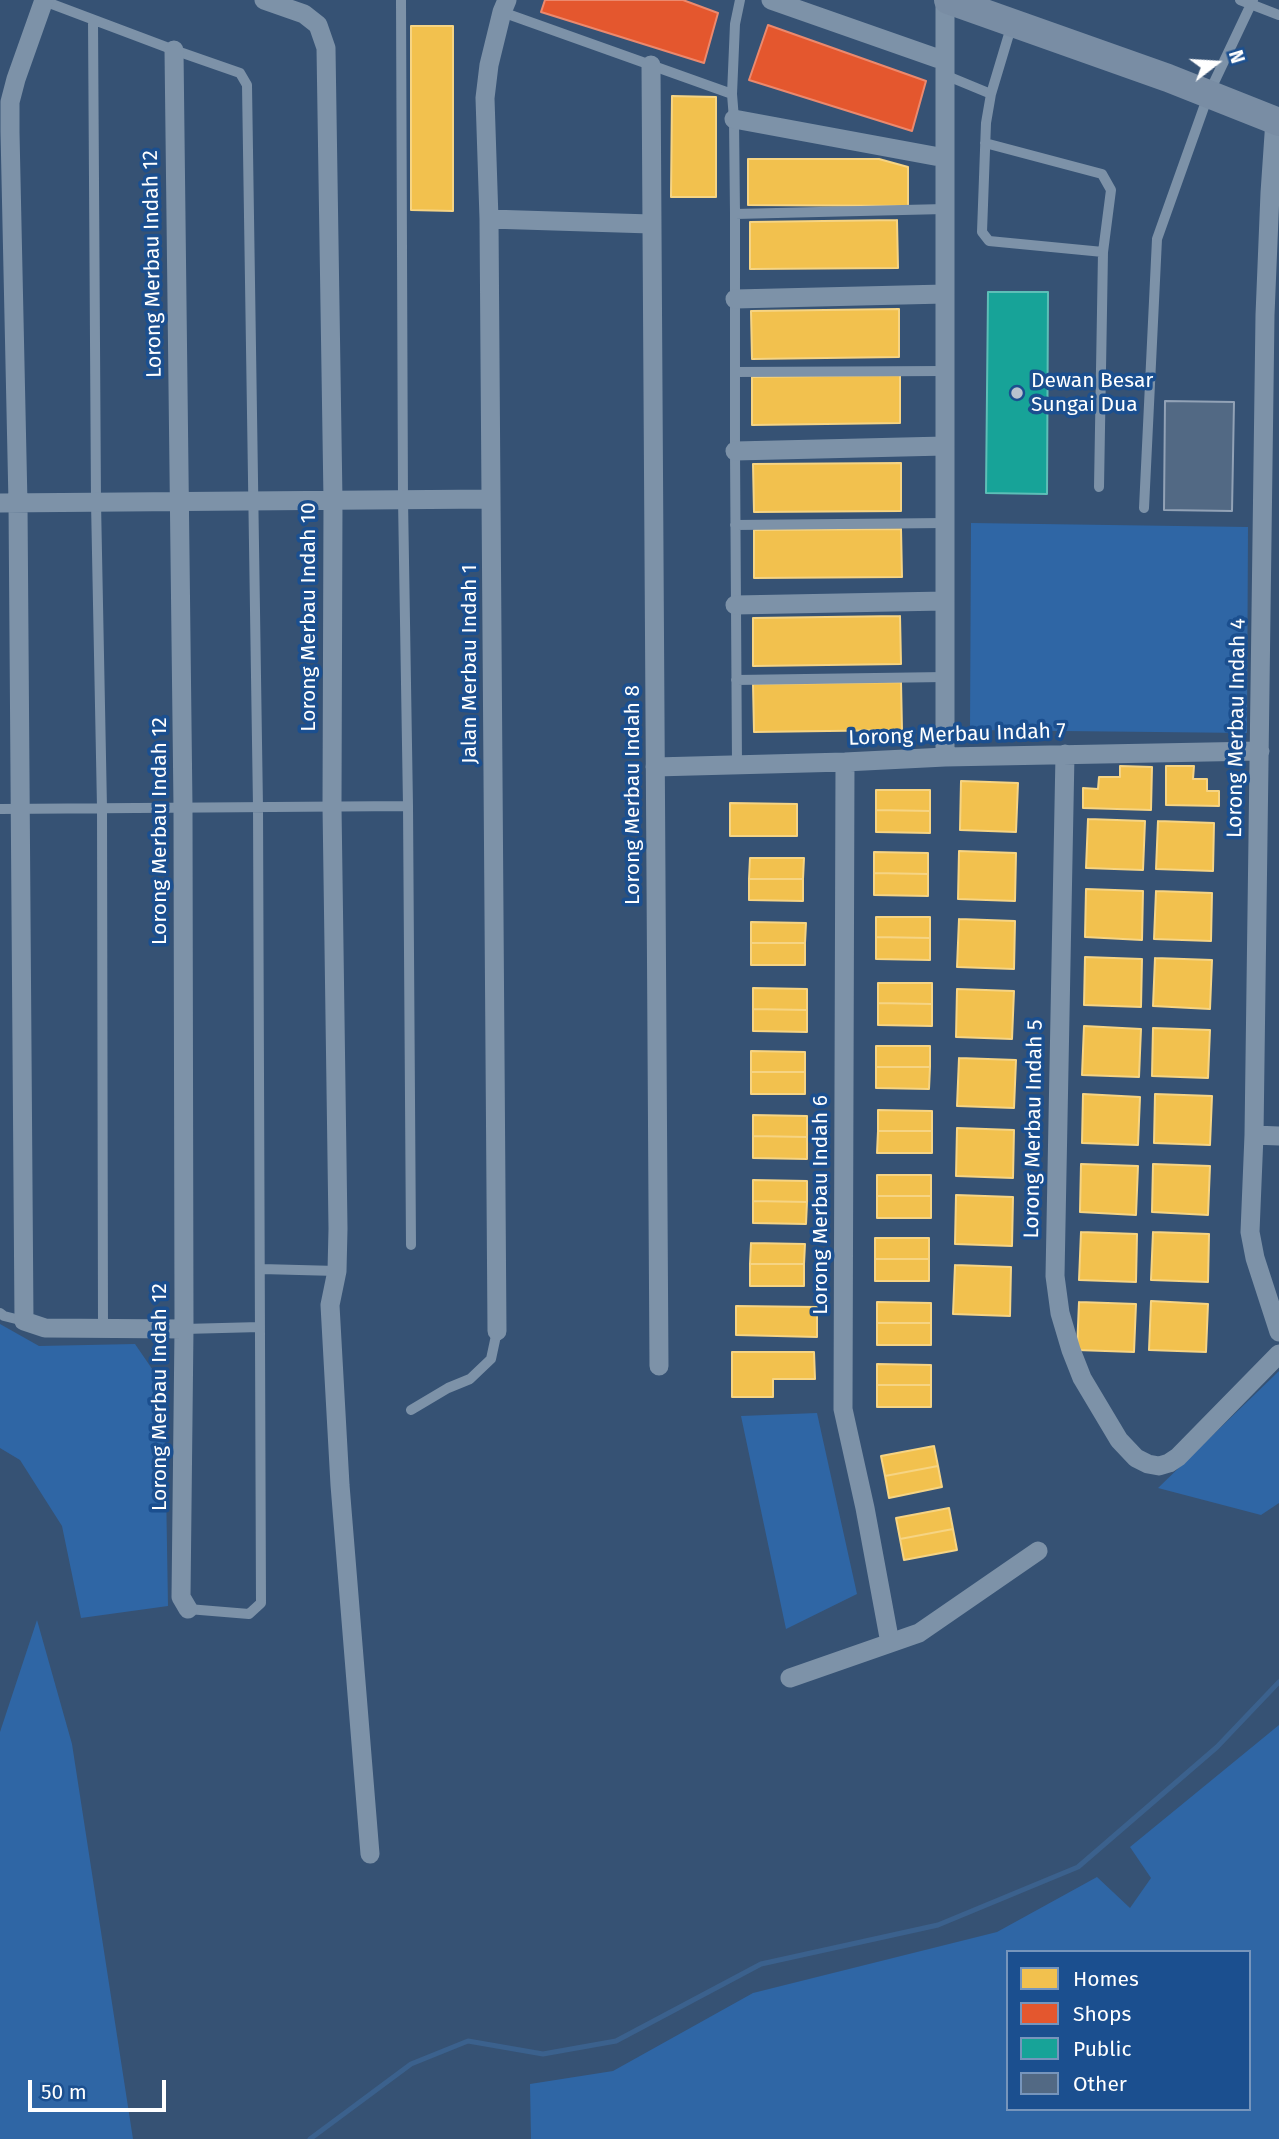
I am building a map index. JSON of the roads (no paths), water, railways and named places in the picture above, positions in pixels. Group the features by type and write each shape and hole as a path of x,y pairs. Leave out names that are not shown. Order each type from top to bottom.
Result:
{"main road":[{"path":"946,0 1209,93 1277,121"}],"street":[{"path":"44,0 10,102 9,503 22,808 24,1321 46,1328 184,1329"},
{"name":"Lorong Merbau Indah 10","path":"264,0 311,19 318,25 326,48 333,500 332,806 338,1229 337,1271 330,1305 340,1485 370,1854"},
{"path":"771,0 945,68"},
{"path":"945,757 946,0"},
{"name":"Jalan Merbau Indah 1","path":"497,1331 489,219 485,98 489,65 504,6"},
{"name":"Lorong Merbau Indah 12","path":"174,50 183,807 184,1329 181,1597 188,1609"},
{"name":"Lorong Merbau Indah 8","path":"651,65 659,1366"},
{"path":"734,120 945,158"},
{"name":"Lorong Merbau Indah 4","path":"1277,121 1265,315 1254,1135 1250,1232 1255,1258 1279,1332"},
{"path":"489,219 651,224"},
{"path":"735,299 945,295"},
{"path":"735,451 945,446"},
{"path":"9,503 491,499"},
{"path":"736,605 945,601"},
{"name":"Lorong Merbau Indah 7","path":"655,767 945,757 1260,751"},
{"name":"Lorong Merbau Indah 5","path":"1065,754 1055,1276 1060,1313 1071,1350 1082,1378 1119,1440 1136,1458 1148,1465 1159,1466 1169,1464 1178,1457 1279,1354"},
{"name":"Lorong Merbau Indah 6","path":"845,762 843,1409 890,1643"},
{"path":"1254,1135 1279,1136"},
{"path":"790,1678 919,1633 1038,1550"}],"lane":[{"path":"44,0 240,73 247,85 258,807 261,1603 249,1614 188,1609"},
{"path":"401,0 411,1245"},
{"path":"737,765 736,214 732,93 735,24 740,0"},
{"path":"1240,0 1252,2 1279,15"},
{"path":"1144,508 1157,239 1209,93 1252,2"},
{"path":"504,6 651,65 732,93"},
{"path":"93,20 96,502 103,808 103,1330"},
{"path":"1012,24 991,94 986,123 982,232 989,241 1103,252"},
{"path":"945,68 991,94"},
{"path":"985,143 1102,174 1111,190 1103,252 1099,487"},
{"path":"736,214 945,209"},
{"path":"735,373 945,371"},
{"path":"735,525 945,523"},
{"path":"736,680 945,677"},
{"path":"0,809 408,806"},
{"path":"261,1269 337,1271"},
{"path":"0,1313 24,1321"},
{"path":"184,1329 260,1327"},
{"path":"411,1410 448,1388 470,1379 491,1359 497,1331"}],"waterway":[{"path":"310,2139 411,2064 468,2041 543,2054 616,2041 761,1964 938,1925 1078,1867 1217,1747 1279,1682"}],"place":[{"name":"Dewan Besar Sungai Dua","path":"1017,393"}]}
